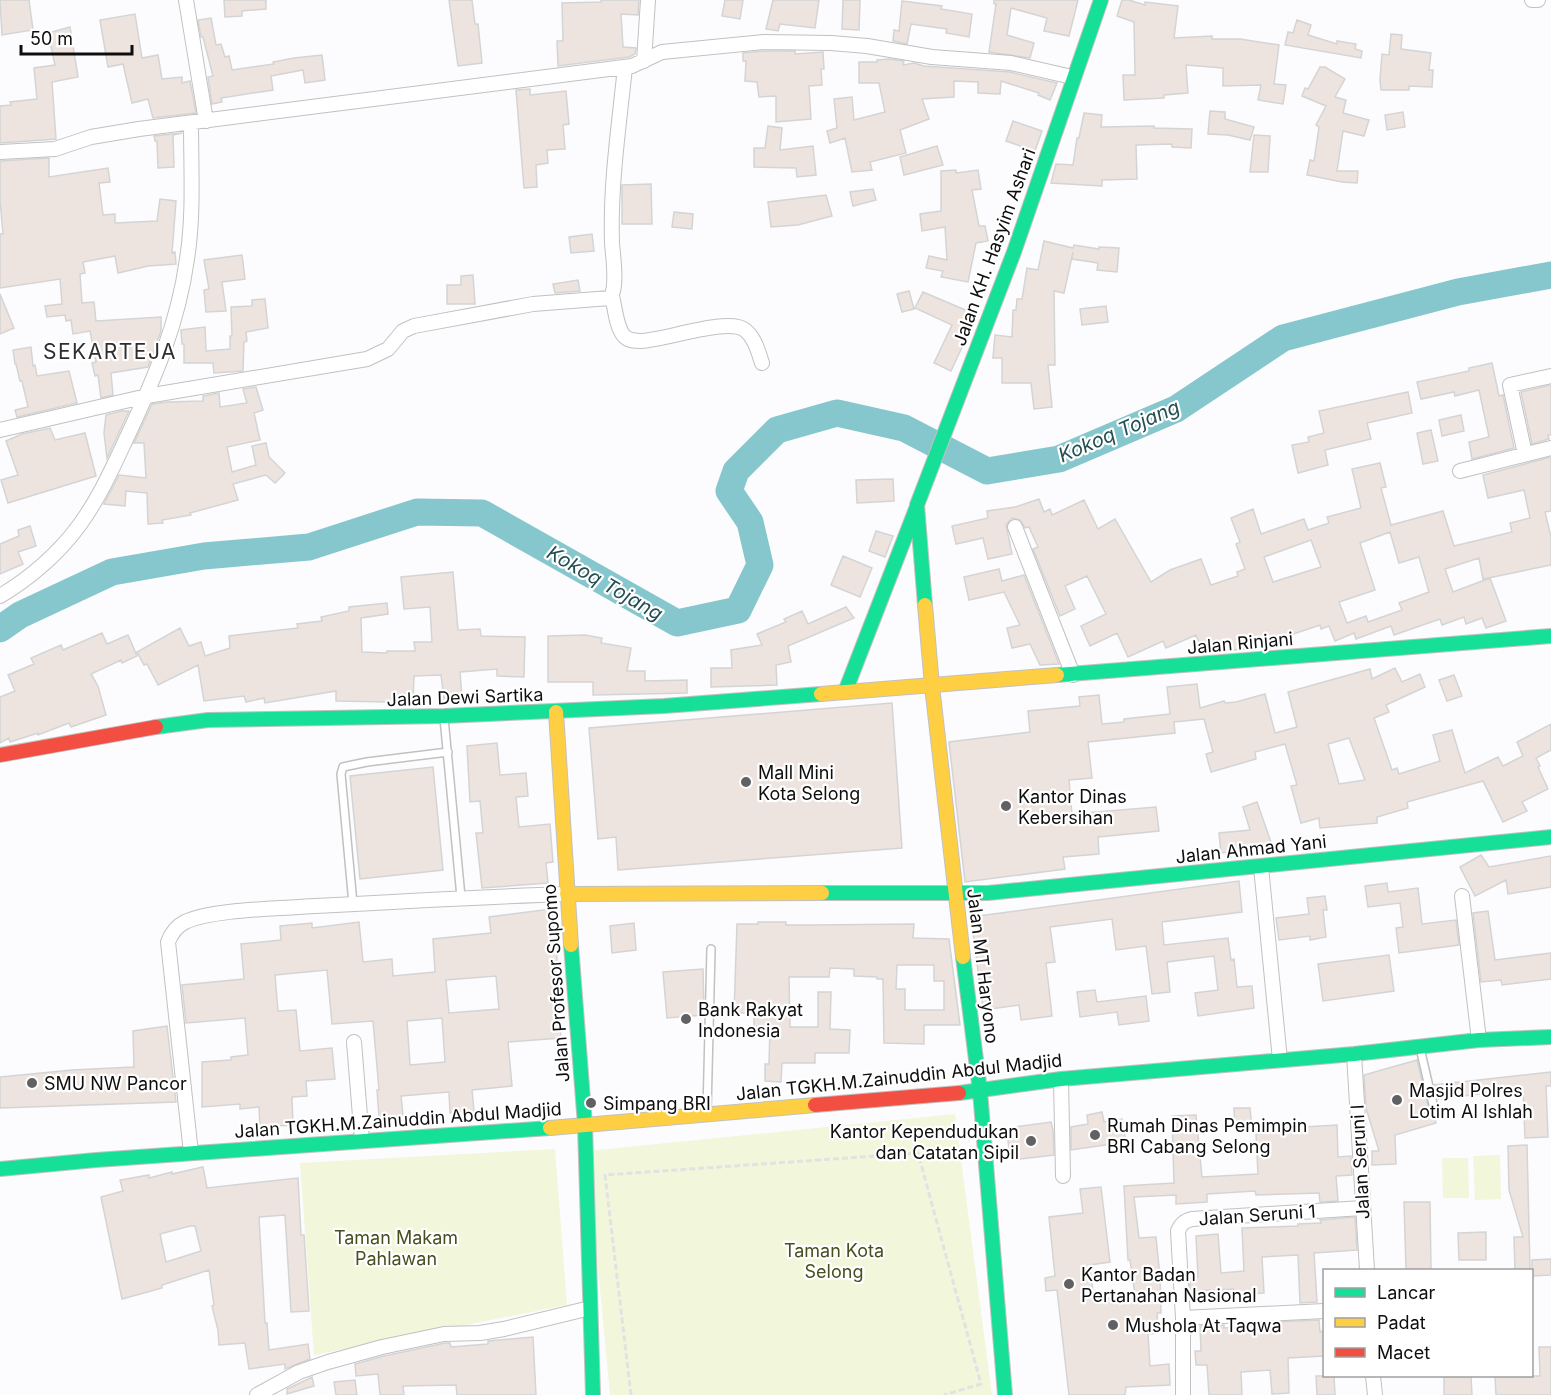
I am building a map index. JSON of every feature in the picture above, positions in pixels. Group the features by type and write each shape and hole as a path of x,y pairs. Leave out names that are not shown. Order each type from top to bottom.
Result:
{"street":[{"path":"186,0 206,121"},
{"path":"644,61 648,0"},
{"name":"Jalan KH. Hasyim Ashari","path":"845,692 1014,252 1072,77 1101,0"},
{"path":"1532,0 1538,0"},
{"path":"0,152 56,149 105,134 625,67 636,65 662,52 764,42 867,46 933,57 1011,63 1072,77"},
{"path":"625,67 614,182 614,288 612,296 624,336 632,341 657,340 713,327 735,325 745,330 756,344 762,363"},
{"path":"0,596 44,563 77,529 94,503 147,396 165,351 178,308 187,258 191,195 191,123"},
{"path":"0,430 147,396 367,359 388,349 403,331 414,326 533,304 606,299 612,296"},
{"path":"1525,454 1510,385 1551,376"},
{"path":"1460,471 1551,448"},
{"name":"Jalan KH. Hasyim Ashari","path":"917,505 932,686"},
{"path":"1015,527 1073,675"},
{"name":"Jalan Rinjani","path":"932,686 1551,636"},
{"name":"Jalan Dewi Sartika","path":"0,755 160,726 208,720 556,712 932,686"},
{"name":"Jalan MT Haryono","path":"932,686 980,1091 1005,1395"},
{"name":"Jalan Profesor Supomo","path":"556,712 585,1125 593,1395"},
{"name":"Jalan Ahmad Yani","path":"567,894 955,895 1551,837"},
{"path":"1261,867 1280,1060"},
{"path":"191,1153 168,942 185,922 205,916 256,910 461,897 567,894"},
{"path":"1462,896 1479,1040"},
{"name":"Jalan TGKH.M.Zainuddin Abdul Madjid","path":"0,1169 707,1115 980,1091 1061,1079 1354,1054 1479,1040 1551,1037"},
{"path":"354,1042 362,1141"},
{"name":"Jalan Seruni I","path":"1354,1054 1367,1269"},
{"path":"1061,1079 1063,1176"},
{"name":"Jalan Seruni 1","path":"1183,1395 1183,1318 1178,1231 1185,1221 1362,1208"},
{"path":"257,1395 299,1372 382,1347 444,1335 504,1329 590,1308"},
{"path":"1183,1318 1323,1311"},
{"path":"1373,1377 1375,1395"}],"lane":[{"path":"444,716 461,897"},
{"path":"353,904 341,774 343,767 448,752"},
{"path":"707,1115 711,949"},
{"path":"1419,1047 1433,1104"}],"path":[{"path":"631,1395 605,1175 918,1153 981,1384 944,1395"}],"green space":[{"name":"Taman Kota Selong","path":"955,1114 992,1395 610,1395 587,1151"},
{"name":"Taman Makam Pahlawan","path":"555,1149 567,1305 314,1355 300,1163"},
{"path":"1500,1155 1501,1199 1475,1200 1473,1156"},
{"path":"1442,1158 1468,1158 1469,1198 1443,1198"}],"building":[{"path":"0,0 29,0 33,30 2,35"},
{"path":"224,0 266,0 266,9 242,11 242,16 225,17"},
{"path":"449,0 472,0 475,24 478,24 482,63 458,66"},
{"path":"601,0 639,0 638,15 621,14 623,47 636,48 635,54 629,57 558,66 557,41 563,41 562,3 601,2"},
{"path":"725,0 743,0 740,19 722,16"},
{"path":"773,0 819,0 815,28 780,24 778,31 766,29"},
{"path":"843,0 860,0 859,30 842,29"},
{"path":"994,0 1078,0 1069,36 1044,31 1047,18 1011,8 1007,35 1034,43 1030,58 989,52 996,4"},
{"path":"1122,0 1145,5 1145,2 1178,6 1174,38 1212,36 1212,39 1240,39 1279,45 1274,84 1286,85 1283,104 1258,100 1261,85 1223,86 1223,68 1186,65 1188,93 1164,95 1164,98 1124,100 1123,75 1135,75 1134,22 1117,16"},
{"path":"902,1 942,6 941,9 972,14 969,37 946,33 947,29 911,24 907,44 893,41 894,30 899,31"},
{"path":"135,14 142,58 158,55 162,79 182,77 182,83 190,81 196,113 153,118 148,99 132,103 123,64 108,67 100,20"},
{"path":"211,18 216,45 221,44 225,57 229,56 232,70 322,55 325,80 305,83 303,70 271,76 273,90 221,98 222,102 212,104 208,77 213,76 198,20"},
{"path":"1297,20 1311,25 1308,35 1337,44 1337,41 1356,44 1355,49 1362,51 1361,58 1285,45 1288,32 1293,33"},
{"path":"70,27 78,77 52,82 56,139 0,143 0,106 11,105 10,102 37,99 34,68 55,65 48,33"},
{"path":"1391,34 1402,35 1401,49 1431,53 1429,70 1433,70 1432,87 1409,86 1409,90 1381,90 1382,54 1389,55"},
{"path":"795,51 795,54 823,52 822,85 809,86 811,119 776,122 776,96 759,97 757,82 745,81 746,61 743,61 743,53"},
{"path":"889,59 904,61 903,65 914,63 924,66 1010,72 1057,83 1050,100 1038,95 1039,93 1001,81 1000,94 978,93 978,82 954,81 954,97 922,99 929,119 900,130 906,153 870,162 872,170 852,172 845,138 830,143 827,131 837,128 834,99 852,97 854,120 885,112 879,83 859,83 859,62"},
{"path":"1320,67 1325,67 1345,79 1335,97 1346,100 1343,113 1369,120 1364,136 1343,131 1337,171 1358,171 1357,183 1307,175 1310,160 1314,161 1319,127 1316,125 1326,106 1302,96"},
{"path":"530,89 530,95 566,91 569,124 563,125 565,149 547,150 548,163 536,165 537,187 524,188 516,90"},
{"path":"1210,111 1225,112 1225,119 1254,127 1250,140 1228,135 1208,134"},
{"path":"1403,112 1405,127 1387,130 1385,115"},
{"path":"1084,113 1102,115 1101,127 1154,126 1154,128 1192,129 1191,148 1172,147 1172,144 1136,145 1137,179 1102,180 1102,186 1051,183 1056,164 1073,165"},
{"path":"1013,121 1042,131 1035,151 1006,141"},
{"path":"768,126 782,128 780,150 813,146 816,175 797,177 796,168 754,167 754,148 765,148"},
{"path":"182,133 173,135 174,167 158,168 157,141 154,136"},
{"path":"1254,135 1270,136 1268,172 1250,172"},
{"path":"937,146 943,165 904,175 900,157"},
{"path":"49,158 49,177 108,168 110,182 99,183 103,215 115,214 115,223 157,221 160,199 176,201 172,253 175,252 176,264 148,266 118,273 115,256 83,262 85,273 80,274 82,303 94,302 96,321 161,317 161,331 148,367 111,373 113,395 101,398 98,375 95,376 92,363 96,362 90,331 73,334 71,320 66,321 65,315 47,317 45,306 62,304 60,279 0,288 0,234 3,234 0,161"},
{"path":"956,170 956,173 978,170 981,189 972,190 979,226 985,226 988,241 976,243 968,282 941,277 943,271 926,268 929,256 947,260 945,227 922,231 920,214 941,211 941,171"},
{"path":"651,184 652,224 622,224 622,185"},
{"path":"873,189 876,200 853,206 850,192"},
{"path":"826,195 832,216 798,225 771,227 768,202"},
{"path":"674,212 693,214 692,229 672,227"},
{"path":"592,234 594,251 571,253 569,237"},
{"path":"1044,241 1073,248 1074,245 1099,249 1099,247 1119,248 1117,272 1097,270 1098,263 1072,259 1073,252 1064,293 1054,291 1055,365 1048,365 1052,407 1034,409 1031,383 1002,383 1002,358 993,358 995,335 1012,337 1013,310 1016,310 1017,299 1022,299 1027,268 1038,270"},
{"path":"242,255 245,279 222,282 226,311 206,312 204,290 209,289 204,260"},
{"path":"473,275 475,304 447,304 447,285 461,285 461,276"},
{"path":"578,280 580,291 555,293 553,284"},
{"path":"909,291 914,309 902,312 897,294"},
{"path":"923,292 977,315 951,371 934,363 952,325 915,308"},
{"path":"0,294 14,328 0,334"},
{"path":"265,299 268,328 246,332 243,371 214,373 213,363 184,363 181,330 205,327 206,351 230,349 231,307 252,306 252,300"},
{"path":"1106,306 1108,322 1082,325 1080,309"},
{"path":"31,347 33,366 35,365 37,376 69,371 77,403 17,417 15,410 28,407 13,350"},
{"path":"1492,363 1499,396 1503,395 1514,448 1472,459 1469,442 1489,437 1479,390 1455,396 1454,392 1421,399 1417,382 1469,371 1469,368"},
{"path":"1551,385 1551,435 1548,435 1549,439 1532,444 1521,392"},
{"path":"256,387 263,410 254,413 260,440 227,447 232,472 256,465 252,446 266,443 269,457 285,473 275,483 266,475 233,484 238,500 190,513 191,515 162,520 163,523 148,524 147,493 126,491 125,506 104,504 119,475 146,478 144,443 134,443 152,404 203,401 203,396 219,393 220,407 247,403 243,389"},
{"path":"1408,392 1412,413 1367,423 1371,439 1325,450 1328,465 1298,473 1292,445 1309,442 1308,437 1324,433 1319,411"},
{"path":"129,411 107,458 104,433 106,415"},
{"path":"1461,415 1464,431 1442,436 1439,420"},
{"path":"50,428 55,440 85,433 96,476 8,503 1,480 18,475 6,441 22,434"},
{"path":"1431,430 1438,461 1423,464 1417,433"},
{"path":"1551,457 1551,511 1545,512 1551,537 1551,565 1483,579 1479,558 1445,569 1453,592 1490,578 1506,621 1486,628 1482,618 1466,624 1464,617 1442,625 1440,619 1394,635 1391,626 1356,639 1354,633 1335,641 1329,626 1321,629 1320,625 1270,642 1269,639 1247,649 1202,652 1196,635 1166,648 1163,641 1128,657 1117,633 1090,646 1081,626 1106,614 1087,576 1065,586 1075,609 1060,616 1033,549 1038,547 1029,527 1025,528 1020,520 1012,518 1006,525 1012,554 988,559 983,538 956,544 952,526 988,518 987,511 1015,507 1039,499 1044,512 1050,509 1052,515 1084,500 1098,529 1115,519 1151,582 1170,570 1201,559 1211,585 1238,576 1237,572 1245,569 1236,544 1240,542 1231,518 1253,509 1261,534 1304,519 1308,530 1329,523 1327,517 1361,508 1352,469 1380,463 1386,487 1381,488 1391,525 1443,511 1454,546 1512,532 1510,523 1530,518 1524,490 1488,498 1483,475","holes":["1390,532 1399,563 1419,557 1429,592 1399,603 1402,610 1368,622 1366,616 1347,623 1339,602 1375,590 1360,543","1311,540 1321,567 1273,582 1264,557"]},
{"path":"893,479 894,501 857,503 856,480"},
{"path":"30,526 36,546 18,552 23,564 0,574 0,544 19,536 18,530"},
{"path":"876,531 893,536 885,557 869,551"},
{"path":"843,556 872,568 860,597 831,585"},
{"path":"999,569 1002,581 1024,575 1059,664 1040,665 1030,644 1012,648 1007,628 1020,625 1004,592 969,600 964,577"},
{"path":"453,572 458,630 480,629 481,636 525,637 524,677 497,676 497,669 460,672 462,697 444,699 441,675 414,676 413,705 336,701 336,691 265,703 264,698 246,702 244,696 204,701 198,665 158,685 147,664 144,665 137,652 180,628 189,646 201,642 205,656 230,648 229,636 298,628 297,624 322,621 321,617 349,611 349,607 387,603 388,614 361,618 362,652 415,651 414,642 432,642 430,607 404,609 401,577"},
{"path":"846,607 854,618 788,646 791,662 776,665 777,685 711,687 711,668 732,668 731,650 762,645 757,634 786,622 784,619 802,611 808,624"},
{"path":"102,633 107,644 128,635 137,656 122,663 121,660 91,674 98,686 106,715 71,727 69,723 38,735 38,733 10,742 9,738 0,743 0,697 15,691 8,675 34,664 31,658 61,645 63,650"},
{"path":"585,635 602,638 601,643 631,648 627,671 645,671 645,681 687,680 687,693 593,695 593,682 548,682 548,636"},
{"path":"1395,668 1402,682 1420,674 1425,687 1386,705 1389,712 1374,718 1392,770 1397,768 1399,774 1440,761 1433,735 1452,730 1465,773 1498,757 1503,766 1523,756 1517,742 1551,724 1551,750 1536,758 1548,789 1522,802 1527,811 1503,822 1483,781 1407,802 1408,808 1377,817 1377,823 1320,828 1319,818 1301,823 1291,786 1297,785 1285,744 1255,752 1256,759 1211,772 1206,754 1213,752 1204,719 1174,722 1175,733 1088,742 1092,778 1069,780 1072,814 1156,807 1159,831 1098,837 1099,854 1063,857 1065,869 965,882 949,742 1030,732 1028,711 1080,706 1079,697 1099,695 1102,724 1170,714 1167,687 1197,684 1200,708 1265,694 1275,733 1297,727 1288,692 1370,669 1372,679","holes":["1349,738 1365,780 1339,784 1328,744"]},
{"path":"1454,675 1462,696 1447,701 1439,680"},
{"name":"Mall Mini Kota Selong","path":"892,703 902,848 618,870 616,837 598,839 589,728"},
{"path":"497,743 500,775 526,773 528,796 516,797 519,827 550,824 553,862 546,863 548,883 482,888 476,833 483,833 480,801 470,802 467,746"},
{"path":"433,767 443,870 360,879 350,776"},
{"path":"1257,802 1272,845 1221,853 1219,833 1250,830 1243,807"},
{"path":"1481,855 1489,867 1551,856 1551,887 1508,894 1506,880 1475,896 1460,867"},
{"path":"1239,881 1242,912 1162,922 1164,945 1228,938 1231,960 1234,959 1237,987 1252,986 1254,1008 1198,1016 1195,993 1218,990 1214,956 1167,962 1170,992 1152,994 1146,946 1116,950 1112,919 1050,927 1055,962 1046,963 1052,1016 1021,1020 1019,1005 983,1010 971,917"},
{"path":"1387,883 1388,892 1418,888 1422,924 1456,920 1459,945 1399,953 1396,928 1403,927 1400,903 1368,907 1365,886"},
{"path":"1325,896 1327,910 1323,910 1326,937 1310,940 1310,936 1279,940 1276,918 1309,914 1307,898"},
{"path":"551,909 558,967 555,967 561,1038 508,1042 512,1086 472,1090 474,1111 450,1113 449,1092 401,1096 403,1115 379,1117 373,1021 332,1024 327,970 275,975 278,1011 296,1010 300,1051 332,1048 335,1079 306,1081 307,1096 292,1097 293,1125 260,1127 259,1107 240,1109 240,1104 202,1107 202,1062 231,1060 231,1057 248,1055 245,1018 186,1023 182,985 244,979 241,944 281,940 280,926 312,923 312,928 359,922 363,962 392,959 393,976 435,972 433,939 491,933 489,917","holes":["496,976 499,1009 449,1013 446,980","442,1018 445,1062 410,1065 407,1021"]},
{"path":"1488,911 1495,960 1551,953 1551,979 1502,985 1501,980 1481,982 1473,913"},
{"path":"758,922 786,922 786,925 914,924 913,938 949,939 960,1025 924,1025 924,1044 884,1043 883,979 854,976 854,969 830,968 829,977 789,977 790,1027 818,1027 818,992 831,992 830,1029 850,1030 849,1053 815,1053 815,1063 782,1063 781,1082 765,1081 765,1064 769,1064 770,1027 754,1027 754,1013 734,1013 737,924 758,924","holes":["897,965 934,965 934,981 944,981 944,1010 905,1010 905,989 896,989"]},
{"path":"634,923 636,950 612,953 610,926"},
{"path":"1389,955 1394,991 1323,1001 1318,964"},
{"path":"703,969 704,1015 667,1018 663,972"},
{"path":"1095,990 1097,1002 1146,996 1149,1021 1119,1025 1117,1012 1080,1017 1077,992"},
{"path":"167,1026 176,1102 0,1108 0,1077 134,1067 133,1031"},
{"name":"Masjid Polres Lotim Al Ishlah","path":"1417,1060 1428,1105 1432,1109 1436,1123 1395,1135 1396,1164 1372,1165 1372,1151 1379,1151 1366,1108 1364,1075"},
{"path":"1551,1072 1551,1086 1546,1086 1548,1137 1525,1138 1523,1089 1438,1099 1434,1085"},
{"path":"1234,1108 1250,1108 1252,1128 1235,1129"},
{"name":"Rumah Dinas Pemimpin BRI Cabang Selong","path":"1102,1112 1104,1122 1122,1119 1126,1142 1071,1150 1071,1127 1088,1124 1087,1115"},
{"path":"1196,1115 1202,1177 1258,1174 1256,1134 1286,1132 1286,1128 1337,1125 1338,1157 1351,1156 1352,1175 1336,1176 1338,1201 1320,1202 1319,1193 1256,1195 1255,1191 1207,1194 1207,1202 1176,1204 1176,1195 1134,1197 1139,1238 1156,1237 1160,1277 1161,1313 1157,1313 1158,1333 1148,1334 1150,1366 1169,1364 1170,1385 1126,1387 1125,1395 1069,1395 1057,1290 1046,1291 1045,1278 1055,1276 1049,1217 1083,1213 1080,1189 1101,1187 1110,1262 1090,1265 1094,1300 1135,1295 1130,1260 1128,1260 1124,1186 1174,1183 1172,1116"},
{"name":"Kantor Kependudukan dan Catatan Sipil","path":"1051,1122 1054,1155 1011,1160 1006,1128"},
{"path":"1527,1145 1530,1269 1515,1269 1514,1237 1523,1237 1509,1190 1508,1146"},
{"path":"203,1167 207,1188 298,1178 309,1311 291,1312 285,1215 259,1217 265,1323 267,1323 269,1350 308,1344 310,1359 285,1369 285,1364 249,1369 245,1343 219,1345 209,1270 162,1285 162,1288 122,1299 101,1197 123,1191 120,1180 149,1175 149,1178 172,1172 172,1174","holes":["195,1226 201,1251 166,1262 160,1234"]},
{"path":"1404,1202 1430,1202 1431,1269 1406,1269"},
{"path":"1355,1217 1357,1250 1314,1253 1317,1302 1300,1303 1298,1255 1262,1257 1264,1293 1234,1295 1234,1289 1190,1291 1190,1277 1198,1277 1196,1236 1218,1234 1221,1273 1244,1271 1242,1228 1298,1226 1298,1224 1321,1223 1320,1220"},
{"path":"1486,1232 1486,1260 1459,1260 1458,1233"},
{"path":"1551,1259 1551,1275 1533,1276 1532,1260"},
{"path":"1319,1320 1320,1332 1323,1331 1323,1356 1288,1358 1289,1393 1272,1394 1270,1370 1241,1372 1242,1395 1209,1395 1207,1365 1196,1365 1195,1351 1201,1351 1200,1326 1224,1325 1224,1328 1254,1326 1254,1323"},
{"path":"533,1337 536,1395 457,1395 456,1385 403,1386 404,1395 380,1395 378,1374 356,1376 355,1364 384,1356 445,1343 450,1343 451,1347"},
{"path":"1539,1347 1551,1347 1551,1395 1496,1395 1495,1377 1540,1376"},
{"path":"1316,1376 1334,1377 1335,1395 1317,1395"},
{"path":"312,1377 314,1386 287,1394 287,1389"},
{"path":"1444,1377 1471,1377 1472,1395 1444,1395"},
{"path":"355,1380 357,1395 336,1395 334,1382"}],"waterway":[{"name":"Kokoq Tojang","path":"0,629 20,615 112,572 204,556 309,547 417,512 482,513 677,623 738,610 760,565 750,522 729,491 736,471 777,430 837,413 904,428 987,471 1059,459 1176,409 1283,338 1458,292 1551,275"}],"traffic: fast":[{"path":"925,605 917,505 1014,252 1101,0"},
{"path":"845,692 916,509"},
{"path":"1057,675 1551,636"},
{"path":"156,727 208,720 444,716 664,706 821,694"},
{"path":"822,893 988,893 1551,837"},
{"path":"571,945 585,1125 593,1395"},
{"path":"963,957 980,1091 1005,1395"},
{"path":"959,1093 1061,1079 1354,1054 1479,1040 1551,1037"},
{"path":"0,1169 96,1160 550,1128"}],"traffic: slow":[{"path":"925,605 963,957"},
{"path":"821,694 1057,675"},
{"path":"556,712 571,945"},
{"path":"567,894 822,893"},
{"path":"550,1128 815,1105"}],"traffic: jam":[{"path":"0,755 156,727"},
{"path":"815,1105 959,1093"}],"place":[{"name":"Mall Mini Kota Selong","path":"746,782"},
{"name":"Kantor Dinas Kebersihan","path":"1006,806"},
{"name":"Bank Rakyat Indonesia","path":"686,1019"},
{"name":"SMU NW Pancor","path":"32,1083"},
{"name":"Masjid Polres Lotim Al Ishlah","path":"1397,1100"},
{"name":"Simpang BRI","path":"591,1103"},
{"name":"Rumah Dinas Pemimpin BRI Cabang Selong","path":"1095,1135"},
{"name":"Kantor Kependudukan dan Catatan Sipil","path":"1031,1141"},
{"name":"Kantor Badan Pertanahan Nasional","path":"1069,1284"},
{"name":"Mushola At Taqwa","path":"1113,1325"}],"district":[{"name":"SEKARTEJA","path":"110,351"}]}
